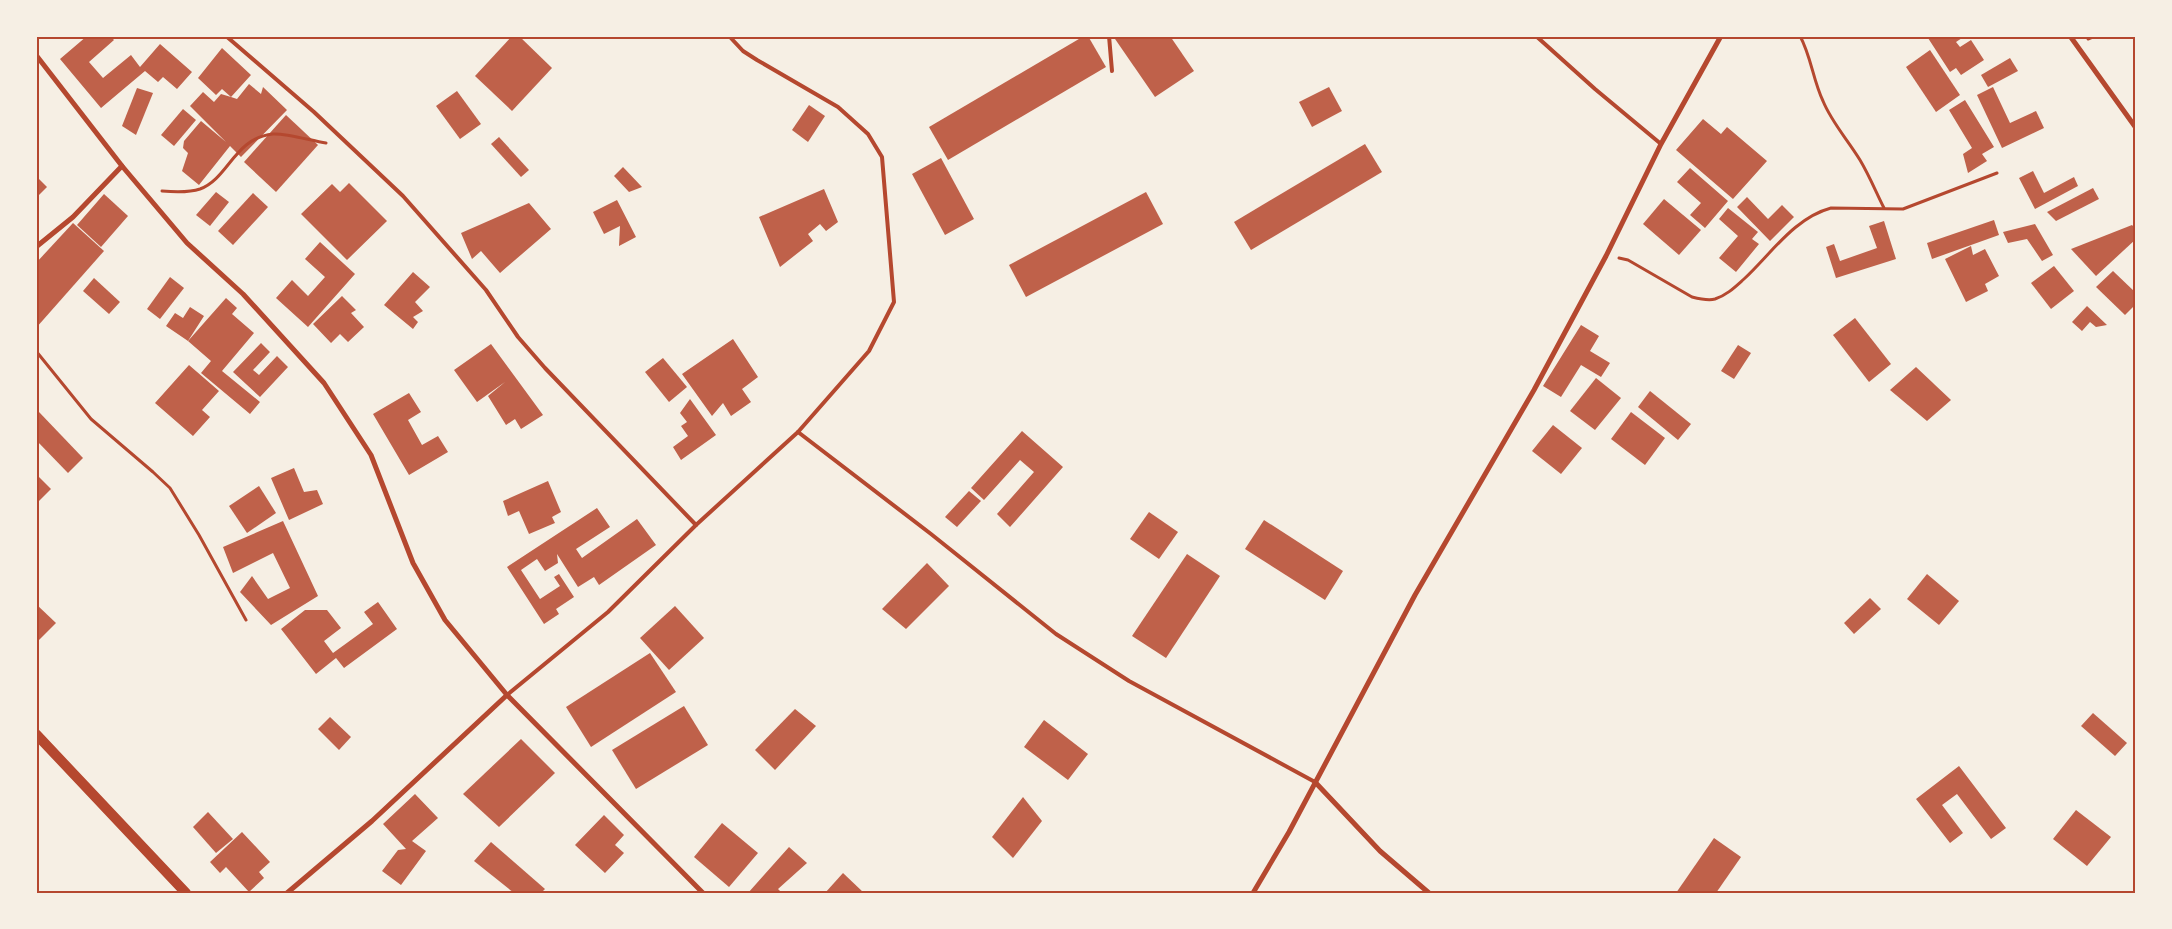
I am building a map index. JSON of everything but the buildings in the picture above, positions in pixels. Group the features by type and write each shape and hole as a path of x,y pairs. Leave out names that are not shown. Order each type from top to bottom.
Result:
{"main road":[{"path":"36,734 186,893"}],"street":[{"path":"1253,893 1289,832 1415,595 1534,390 1606,256 1661,144 1721,36"},
{"path":"2070,36 2136,128"},
{"path":"36,55 122,166 187,243 243,294 324,383 371,455 413,563 446,620 507,695 703,893"},
{"path":"36,246 73,218 122,166"},
{"path":"287,893 372,821 507,695"},
{"path":"1315,782 1380,851 1428,893"}],"lane":[{"path":"226,36 354,149 403,196 479,282 518,337 545,368 696,526"},
{"path":"507,695 608,612 696,526 798,432 869,351 894,302 882,158 868,134 838,107 743,51 729,36"},
{"path":"1109,36 1112,71"},
{"path":"1536,36 1595,89 1661,144"},
{"path":"798,432 939,540 1056,634 1128,681 1315,782"}],"path":[{"path":"1800,36 1807,49 1813,76 1823,102 1860,160 1884,208"},
{"path":"143,191 183,192 200,189 210,183 236,153 253,140 273,134 354,149"},
{"path":"1606,256 1628,260 1692,297 1701,300 1714,299 1730,292 1785,237 1806,219 1831,208 1903,208 1997,173"},
{"path":"36,351 91,419 170,488 199,535 246,620"}]}
